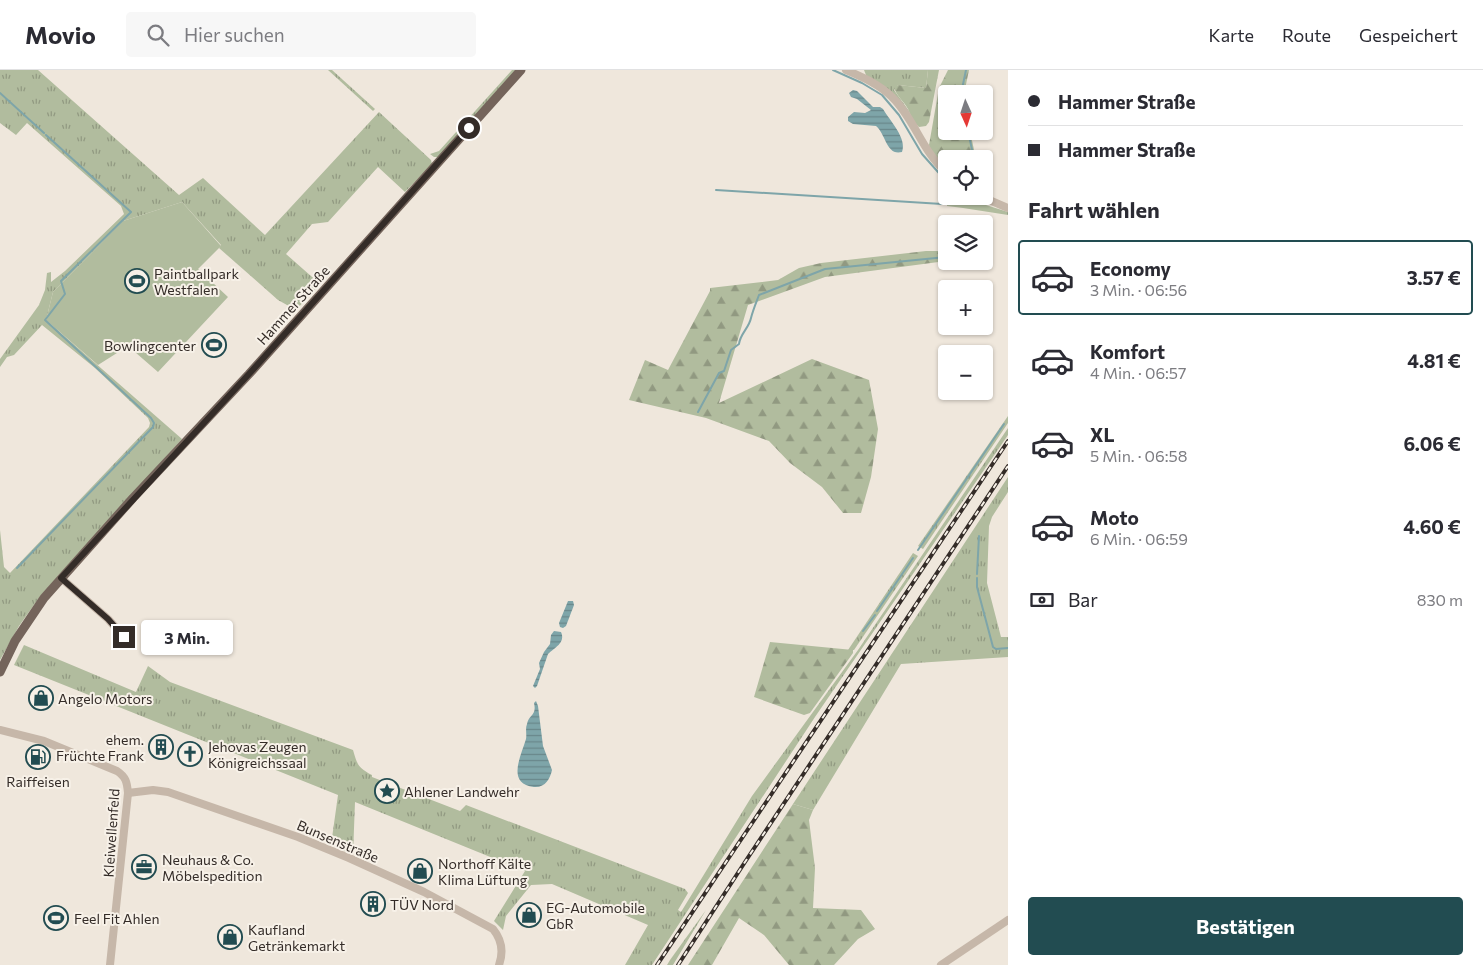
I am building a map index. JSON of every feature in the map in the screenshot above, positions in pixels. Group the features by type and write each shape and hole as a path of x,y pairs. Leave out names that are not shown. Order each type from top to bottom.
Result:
{"main road":[{"name":"Hammer Straße","path":"0,672 15,641 33,612 61,578 139,491 249,374 521,70"}],"street":[{"path":"846,70 867,79 893,98 928,153 938,164"},
{"path":"993,202 1008,208"},
{"path":"61,578 108,619 124,637"},
{"name":"Kleiwellenfeld","path":"0,730 44,741 117,771 124,776 128,793 110,965"},
{"name":"Bunsenstraße","path":"128,793 153,790 168,792 205,804 298,837 424,892 493,929 500,938 502,949 499,965"},
{"path":"941,965 1008,920"}],"green space":[{"path":"0,70 38,70 179,195 203,178 265,235 379,112 431,160 432,164 405,192 378,167 328,222 312,224 286,254 320,284 296,310 278,300 219,248 221,245 182,202 123,221 53,292 46,320 182,439 41,595 19,626 0,660 0,530 4,567 10,573 149,427 150,423 148,418 95,368 42,325 14,355 7,357 0,367 0,359 39,305 45,290 47,273 51,272 51,282 124,214 121,206 27,123 16,135 0,123"},
{"path":"328,70 332,70 375,109 373,111"},
{"path":"512,70 517,70 438,157 430,154 439,151"},
{"path":"864,70 928,70 926,88 898,85 894,90 909,111 911,118 866,75"},
{"path":"928,70 939,70 929,122 926,126 919,127 894,87 898,85 926,88"},
{"path":"948,70 969,70 966,85 940,85"},
{"path":"938,94 938,140 972,140 974,150 938,150 938,159 930,150 929,145"},
{"name":"Paintballpark Westfalen","path":"182,202 221,246 198,269 228,297 158,372 128,346 98,365 46,320 53,292 123,221"},
{"path":"986,205 1008,212 1008,215 947,206"},
{"path":"938,251 938,262 825,277 748,305 719,403 812,359 869,380 878,429 871,477 861,513 843,513 822,487 790,463 769,441 706,418 629,400 645,360 668,370 710,288 778,280 799,268 821,263"},
{"path":"1008,416 1008,423 923,549 918,546"},
{"path":"1008,428 1008,435 815,717 652,965 625,965 648,925 552,884 531,885 506,916 503,930 494,921 525,871 355,802 353,855 331,845 338,795 14,665 24,645 136,692 148,666 170,682 353,750 359,765 372,777 460,811 466,805 685,889 688,893 678,910 681,912 752,796 858,650"},
{"path":"1008,477 1008,492 992,517 989,526 987,583 1001,637 1008,637 1008,657 901,664 813,810 793,804"},
{"path":"913,553 918,556 854,650 848,650"},
{"path":"770,642 853,650 853,653 810,713 804,715 754,697"},
{"path":"793,804 813,810 809,820 815,868 813,908 861,910 875,929 858,939 834,965 789,965 764,935 739,918 712,965 688,965"},
{"path":"706,910 673,965 667,965 670,960"}],"water":[{"path":"853,90 857,91 873,107 883,109 900,135 903,147 902,152 893,151 889,148 876,126 853,124 848,121 848,117 854,112 865,113 871,110 857,99 851,97 849,93"},
{"path":"568,601 573,601 574,605 566,626 563,628 560,627 559,623"},
{"path":"554,631 561,632 561,642 548,654 535,688 533,686 540,669 539,663 550,644 551,635"},
{"path":"536,701 543,746 552,770 546,782 541,786 534,787 525,785 520,781 518,768 526,739 526,726 534,713 534,703"}],"waterway":[{"path":"833,70 862,83 882,95 899,115 922,154 938,172"},
{"path":"963,85 966,70"},
{"path":"0,93 44,133"},
{"path":"17,568 153,427 154,423 151,418 45,320 65,294 61,281 131,212 46,135"},
{"path":"970,140 972,150"},
{"path":"716,190 938,204"},
{"path":"698,412 719,373 724,371 731,350 739,344 750,322 759,295 825,269 938,258"},
{"path":"918,550 1004,424"},
{"path":"977,574 979,536"},
{"path":"877,611 913,558"},
{"path":"977,578 977,587 993,647 996,649 1008,648"},
{"path":"863,631 875,615"}],"railway":[{"path":"657,965 1008,441"},
{"path":"678,965 1008,466"}],"place":[{"name":"Paintballpark Westfalen","path":"137,281"},
{"name":"Bowlingcenter","path":"214,345"},
{"name":"Angelo Motors","path":"41,698"},
{"name":"ehem. Früchte Frank","path":"161,747"},
{"name":"Jehovas Zeugen Königreichssaal","path":"190,754"},
{"name":"Raiffeisen","path":"38,757"},
{"name":"Ahlener Landwehr","path":"387,791"},
{"name":"Neuhaus & Co. Möbelspedition","path":"144,867"},
{"name":"Northoff Kälte Klima Lüftung","path":"420,871"},
{"name":"TÜV Nord","path":"373,904"},
{"name":"EG-Automobile GbR","path":"529,915"},
{"name":"Feel Fit Ahlen","path":"56,918"},
{"name":"Kaufland Getränkemarkt","path":"230,937"}],"route":[{"path":"124,637 108,619 61,578 249,374 469,128"}]}
